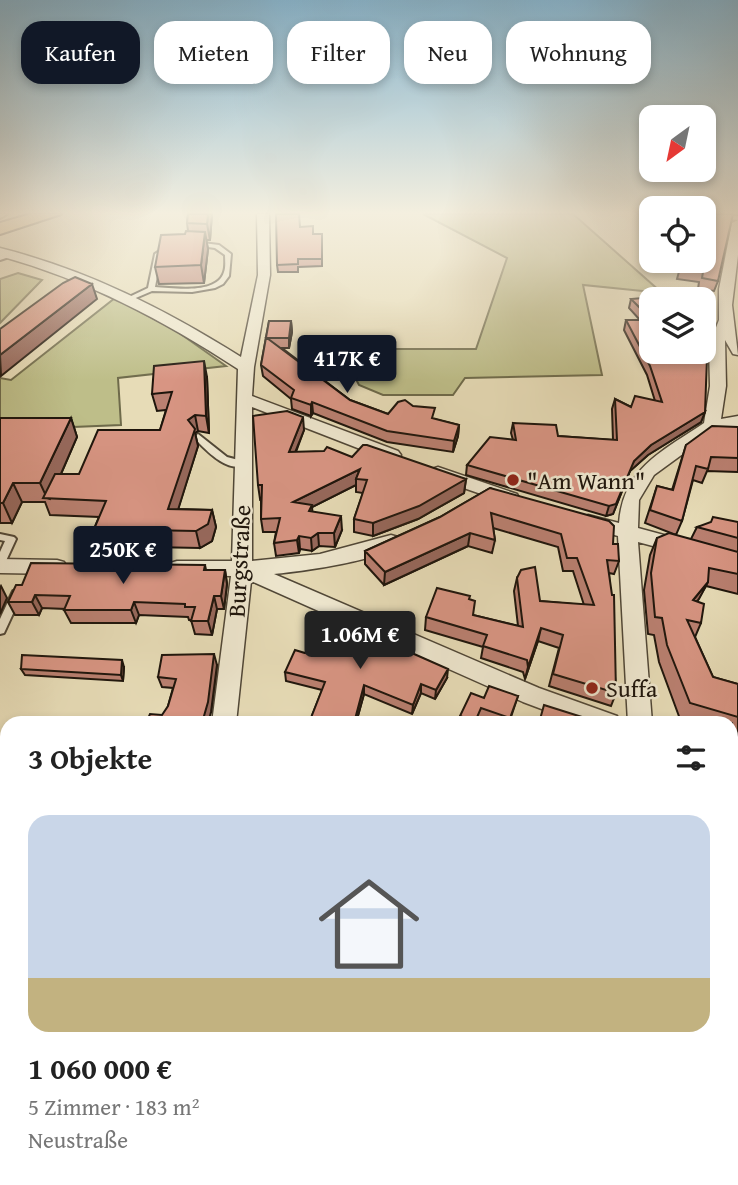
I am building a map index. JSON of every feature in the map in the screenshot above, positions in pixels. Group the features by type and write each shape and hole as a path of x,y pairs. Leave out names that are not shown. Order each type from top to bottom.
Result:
{"street":[{"path":"61,269 180,325 246,368 264,269"},
{"path":"707,428 718,386 716,345 733,285"},
{"path":"724,323 738,351"},
{"name":"Burgstraße","path":"225,716 242,569 246,368"},
{"path":"244,398 484,491 523,502"},
{"path":"640,716 628,532 630,500 643,477 707,428 738,421"},
{"path":"466,504 484,491"},
{"path":"576,517 738,562"},
{"path":"150,568 242,569 294,566 355,556 408,536"},
{"path":"0,565 26,577 84,567"},
{"path":"242,569 531,695 589,716"}],"lane":[{"path":"151,289 155,269"},
{"path":"129,299 151,289 213,287 227,274 227,269"},
{"path":"198,437 223,460 233,465 243,464"},
{"path":"0,537 11,539 0,565"},
{"path":"0,630 26,577"}],"green space":[{"path":"503,269 635,269 655,287 639,287 639,291 583,285 602,375 465,378 453,395 383,395 359,385 340,349 476,349"},
{"path":"18,273 42,280 0,323 0,279"},
{"path":"115,298 175,330 226,366 118,378 121,425 0,430 0,378 11,380"}],"building":[{"path":"716,269 721,269 718,281 702,278 703,273 716,273"},
{"path":"75,277 92,284 0,355 0,329"},
{"path":"639,298 639,307 631,299"},
{"path":"626,320 639,320 639,345"},
{"path":"269,321 291,321 289,338 267,338 350,400 388,414 398,402 405,400 413,406 435,408 432,418 459,425 454,441 387,431 312,402 311,405 291,398 294,390 261,365"},
{"path":"204,361 206,416 195,415 188,420 195,429 168,509 212,510 208,524 196,531 94,529 106,501 43,498 55,474 79,474 98,430 160,430 172,392 152,394 154,366"},
{"path":"649,364 707,364 705,412 651,445 634,461 616,504 609,506 467,465 490,437 516,440 513,423 556,425 558,436 617,440 615,399 631,407 635,396 662,402"},
{"path":"287,411 303,417 289,452 324,451 327,447 352,457 363,445 367,445 466,479 419,506 373,523 354,519 367,480 356,479 360,469 293,502 312,505 309,511 341,516 334,533 318,533 311,538 299,536 297,540 274,543 280,518 261,519 262,485 258,485 253,416"},
{"path":"0,418 71,418 40,483 13,483 3,503 0,503"},
{"path":"712,426 738,427 738,458 711,457 708,469 696,466 682,521 650,510 657,486 673,490 686,445"},
{"path":"490,488 609,521 614,526 613,544 618,544 619,561 607,560 614,595 616,693 553,674 563,635 541,628 528,667 527,660 483,646 487,635 426,617 437,588 470,596 469,599 475,601 473,615 523,627 517,578 521,570 535,567 540,601 594,605 577,558 567,558 561,534 491,513 495,540 470,533 385,572 365,551 440,517"},
{"path":"713,517 738,522 738,538 697,527 711,522"},
{"path":"669,533 738,552 738,574 709,568 708,582 693,600 704,604 701,623 687,620 713,677 738,684 738,716 690,703 667,645 662,618 655,617 651,573 657,538"},
{"path":"31,563 205,565 204,570 225,570 221,596 214,596 208,621 191,621 195,607 185,607 185,604 134,602 131,610 64,610 70,596 35,595 32,602 8,602 16,585 22,585"},
{"path":"335,619 448,669 436,690 421,684 413,705 364,685 356,716 312,716 325,682 285,672 295,650 305,653"},
{"path":"214,654 204,716 149,716 162,715 168,706 176,679 158,677 162,655"},
{"path":"22,655 122,660 121,675 21,669"},
{"path":"489,686 518,696 511,716 481,708 478,716 460,716 471,693 484,698"},
{"path":"544,705 579,716 541,716"}],"place":[{"name":"\"Am Wann\"","path":"513,480"},
{"name":"Suffa","path":"592,688"}]}
